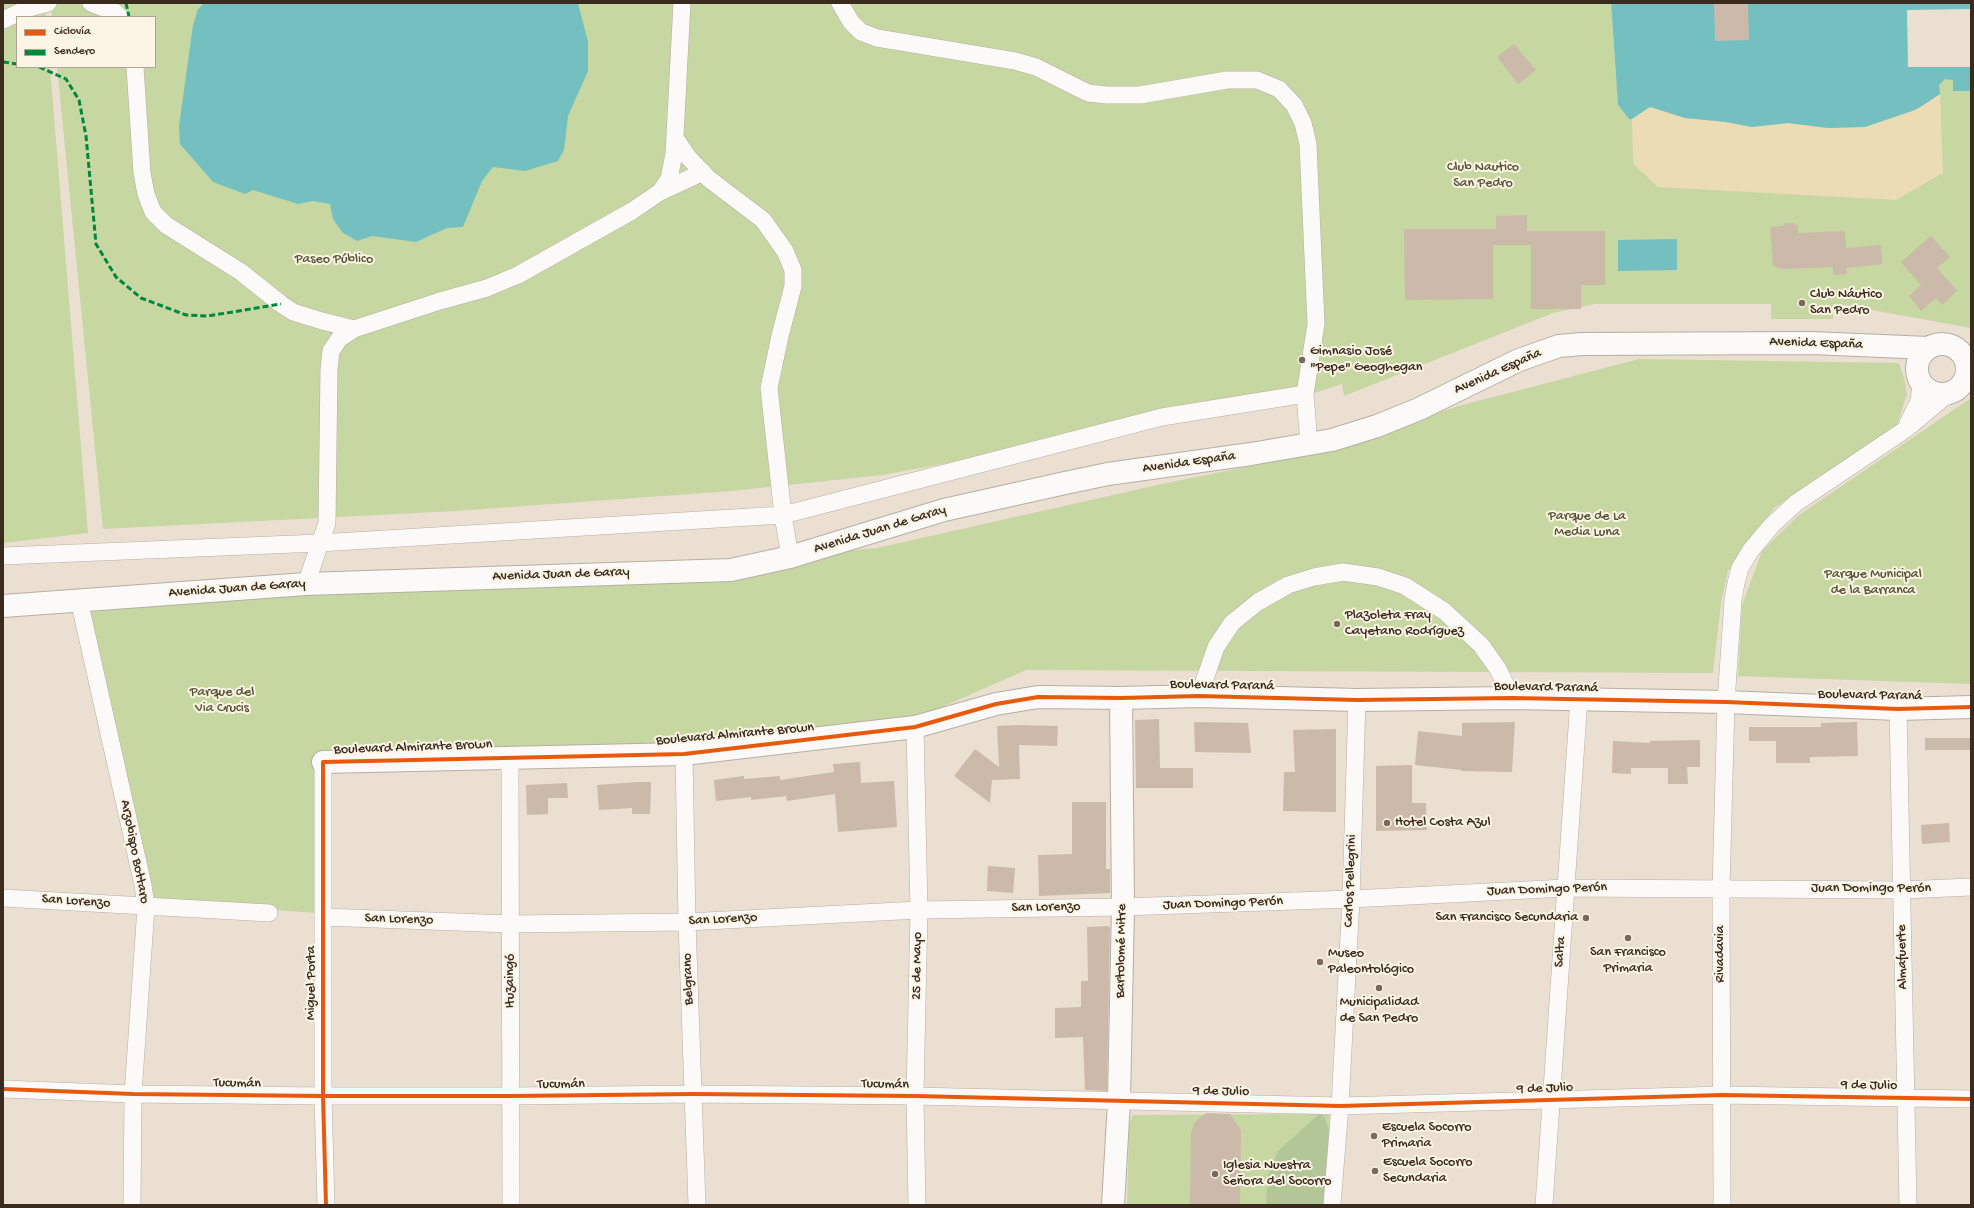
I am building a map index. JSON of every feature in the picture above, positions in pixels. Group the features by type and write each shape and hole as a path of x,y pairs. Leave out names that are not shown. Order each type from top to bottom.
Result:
{"main road":[{"name":"Avenida España","path":"1108,474 1332,440 1377,426 1419,408 1518,360 1559,346 1582,344 1812,342 1899,347 1922,354 1944,344 1959,350 1968,357 1968,379 1955,391 1948,394"},
{"path":"1922,354 1918,378 1921,384 1933,394 1948,394"},
{"name":"Avenida Juan de Garay","path":"3,606 306,584 731,570 790,557 944,510 1108,474"},
{"name":"Boulevard Paraná","path":"1121,698 1200,696 1357,700 1512,698 1726,702 1898,709 1971,707"},
{"name":"Boulevard Almirante Brown","path":"323,762 684,754 915,727 996,704 1032,698 1121,698"},
{"name":"Bartolomé Mitre","path":"1114,1205 1119,1101 1123,907 1121,698"}],"street":[{"path":"3,20 29,8 48,3"},
{"path":"91,3 115,12 119,16"},
{"path":"660,192 669,179 674,154 682,3"},
{"path":"840,3 851,22 861,32 877,38 1015,61 1036,67 1088,92 1107,95 1140,95 1227,80 1257,80 1279,89 1294,105 1303,123 1308,144 1316,324 1305,394 1309,444"},
{"path":"135,68 142,173 146,194 153,212 166,225 241,272 293,312 322,322 354,329"},
{"path":"675,138 688,157 703,172 763,220 785,251 793,270 794,286 780,336 769,388 783,515 790,557"},
{"path":"306,584 319,543 327,524 329,369 331,351 340,339 354,329 440,301 487,288 518,275 632,211 660,192 703,172"},
{"path":"1906,429 1919,401 1921,384"},
{"path":"3,556 319,543 783,515 1162,417 1305,394"},
{"path":"1906,429 1948,394"},
{"name":"Rivadavia","path":"1722,1205 1721,889 1726,702 1733,600 1740,568 1751,550 1772,525 1796,503 1906,429"},
{"path":"1200,696 1216,647 1232,623 1258,602 1288,585 1314,577 1343,572 1378,577 1405,586 1444,611 1481,646 1498,669 1512,698"},
{"name":"Arzobispo Bottaro","path":"79,600 143,884 146,907 133,1094 132,1205"},
{"name":"Salta","path":"1544,1205 1550,1100 1579,699"},
{"name":"Carlos Pellegrini","path":"1332,1205 1340,1106 1351,899 1357,700"},
{"name":"Almafuerte","path":"1898,709 1908,1205"},
{"name":"25 de Mayo","path":"915,727 919,910 915,1096 916,1205"},
{"name":"Belgrano","path":"684,754 687,922 694,1094 696,1205"},
{"name":"Ituzaingó","path":"510,757 511,1205"},
{"name":"Miguel Porta","path":"323,762 323,1096 326,1205"},
{"name":"Juan Domingo Perón","path":"1123,907 1351,899 1566,888 1902,890 1971,887"},
{"name":"San Lorenzo","path":"3,898 269,913"},
{"name":"San Lorenzo","path":"322,918 510,924 687,922 919,910 1123,907"},
{"name":"Tucumán","path":"3,1089 133,1094 323,1096 694,1094 915,1096 1119,1101"},
{"name":"9 de Julio","path":"1119,1101 1340,1106 1722,1095 1971,1100"}],"green space":[{"path":"3,3 45,3 46,16 16,16 16,68 50,68 88,533 3,543"},
{"name":"Paseo Público","path":"50,3 1611,3 1618,105 1629,119 1908,67 1971,3 1971,328 1839,304 1833,304 1833,319 1771,319 1771,304 1595,304 1553,313 1344,396 1342,384 1292,400 882,475 731,491 455,511 103,529 57,68 156,68 156,16 52,16"},
{"path":"1639,359 1899,363 1904,378 1907,394 1897,425 1774,508 1728,571 1721,603 1713,673 1026,670 913,720 684,747 320,758 318,913 155,902 83,600 675,566 877,548 1162,484 1329,450 1455,407"},
{"name":"Parque Municipal de la Barranca","path":"1971,398 1971,684 1738,676 1742,605 1762,551 1799,515"},
{"path":"1319,1114 1324,1116 1329,1130 1324,1205 1266,1205 1268,1176 1278,1151"},
{"path":"1330,1114 1324,1205 1127,1205 1129,1125 1133,1115"}],"sand":[{"path":"1940,94 1943,173 1896,200 1658,187 1633,164 1632,119 1650,107 1685,118 1726,122 1751,127 1788,123 1828,128 1865,127 1915,110"}],"water":[{"path":"204,3 578,3 588,42 588,71 568,116 564,150 558,161 525,171 493,167 482,181 463,227 447,228 416,242 372,236 357,241 343,233 333,219 330,204 313,201 298,204 253,190 245,194 213,182 180,144 179,126 193,25 198,9"},
{"path":"1611,3 1971,3 1971,91 1953,91 1953,80 1945,79 1939,85 1940,94 1915,110 1865,127 1828,128 1788,123 1752,127 1726,122 1685,118 1650,107 1632,119 1629,119 1618,105"},
{"path":"1677,239 1677,270 1618,271 1618,240"}],"pier":[{"path":"1971,9 1971,67 1908,67 1907,10"}],"building":[{"path":"1714,3 1748,3 1749,40 1715,41"},
{"path":"1514,44 1536,70 1518,84 1497,57"},
{"path":"1527,215 1527,231 1605,231 1605,285 1581,285 1581,309 1531,309 1531,245 1493,245 1493,299 1405,300 1404,229 1496,229 1496,216"},
{"path":"1785,223 1793,223 1798,226 1798,233 1845,231 1846,248 1881,245 1882,264 1846,268 1847,274 1833,275 1833,267 1782,269 1773,266 1770,227 1783,226"},
{"path":"1931,236 1950,257 1937,268 1957,291 1942,305 1936,298 1921,311 1909,296 1921,285 1901,262"},
{"path":"1159,719 1160,768 1193,768 1193,788 1136,788 1135,720"},
{"path":"1194,722 1248,723 1251,753 1195,752"},
{"path":"1515,722 1512,772 1461,771 1415,765 1418,731 1462,736 1462,723"},
{"path":"1857,722 1858,756 1810,757 1810,763 1776,763 1776,741 1749,741 1749,727 1821,727 1821,723"},
{"path":"997,726 1058,726 1057,746 1019,745 1020,779 992,780 990,803 954,776 975,749 999,767"},
{"path":"1336,729 1336,812 1283,811 1284,772 1295,772 1293,730"},
{"path":"1925,738 1971,738 1971,750 1925,750"},
{"path":"1700,740 1700,767 1687,767 1688,784 1668,784 1668,768 1631,768 1631,774 1612,773 1613,741 1650,743 1650,741"},
{"path":"860,762 861,783 894,781 897,827 838,832 835,794 787,801 786,796 751,800 751,797 716,801 714,780 744,776 744,779 780,776 780,780 834,772 833,764"},
{"path":"1412,765 1412,803 1426,803 1427,830 1376,831 1376,766"},
{"path":"651,782 650,814 632,814 632,808 599,810 597,785"},
{"path":"567,783 568,798 548,798 548,814 527,815 526,785"},
{"path":"1072,802 1106,802 1106,869 1110,869 1110,893 1039,896 1038,855 1072,854"},
{"path":"1949,823 1950,842 1922,844 1921,825"},
{"path":"988,866 1015,868 1013,893 987,891"},
{"path":"1108,926 1110,928 1107,1091 1085,1090 1083,1037 1055,1038 1055,1008 1081,1007 1081,981 1088,981 1087,927"},
{"path":"1206,1113 1230,1114 1241,1130 1240,1205 1190,1205 1191,1133 1194,1123"}],"marked path":[{"path":"126,3 129,16"},
{"path":"3,62 16,64"},
{"path":"41,68 66,79 79,100 86,136 96,244 116,277 141,298 186,315 208,316 281,304"}],"cycle path":[{"path":"326,1205 323,1096 323,762 684,754 915,727 996,704 1038,697 1121,698 1199,696 1357,700 1512,698 1726,702 1898,709 1971,707"},
{"path":"3,1089 133,1094 323,1096 693,1094 915,1096 1340,1106 1722,1095 1971,1099"}],"place":[{"name":"Club Náutico San Pedro","path":"1802,303"},
{"name":"Gimnasio José \"Pepe\" Geoghegan","path":"1302,360"},
{"name":"Plazoleta Fray Cayetano Rodríguez","path":"1337,624"},
{"name":"Hotel Costa Azul","path":"1387,823"},
{"name":"San Francisco Secundaria","path":"1586,918"},
{"name":"San Francisco Primaria","path":"1628,938"},
{"name":"Museo Paleontológico","path":"1320,962"},
{"name":"Municipalidad de San Pedro","path":"1379,988"},
{"name":"Escuela Socorro Primaria","path":"1374,1136"},
{"name":"Escuela Socorro Secundaria","path":"1375,1171"},
{"name":"Iglesia Nuestra Señora del Socorro","path":"1215,1174"}],"park label":[{"name":"Club Nautico San Pedro","path":"1483,176"},
{"name":"Parque de La Media Luna","path":"1587,526"},
{"name":"Parque del Via Crucis","path":"222,702"}]}
